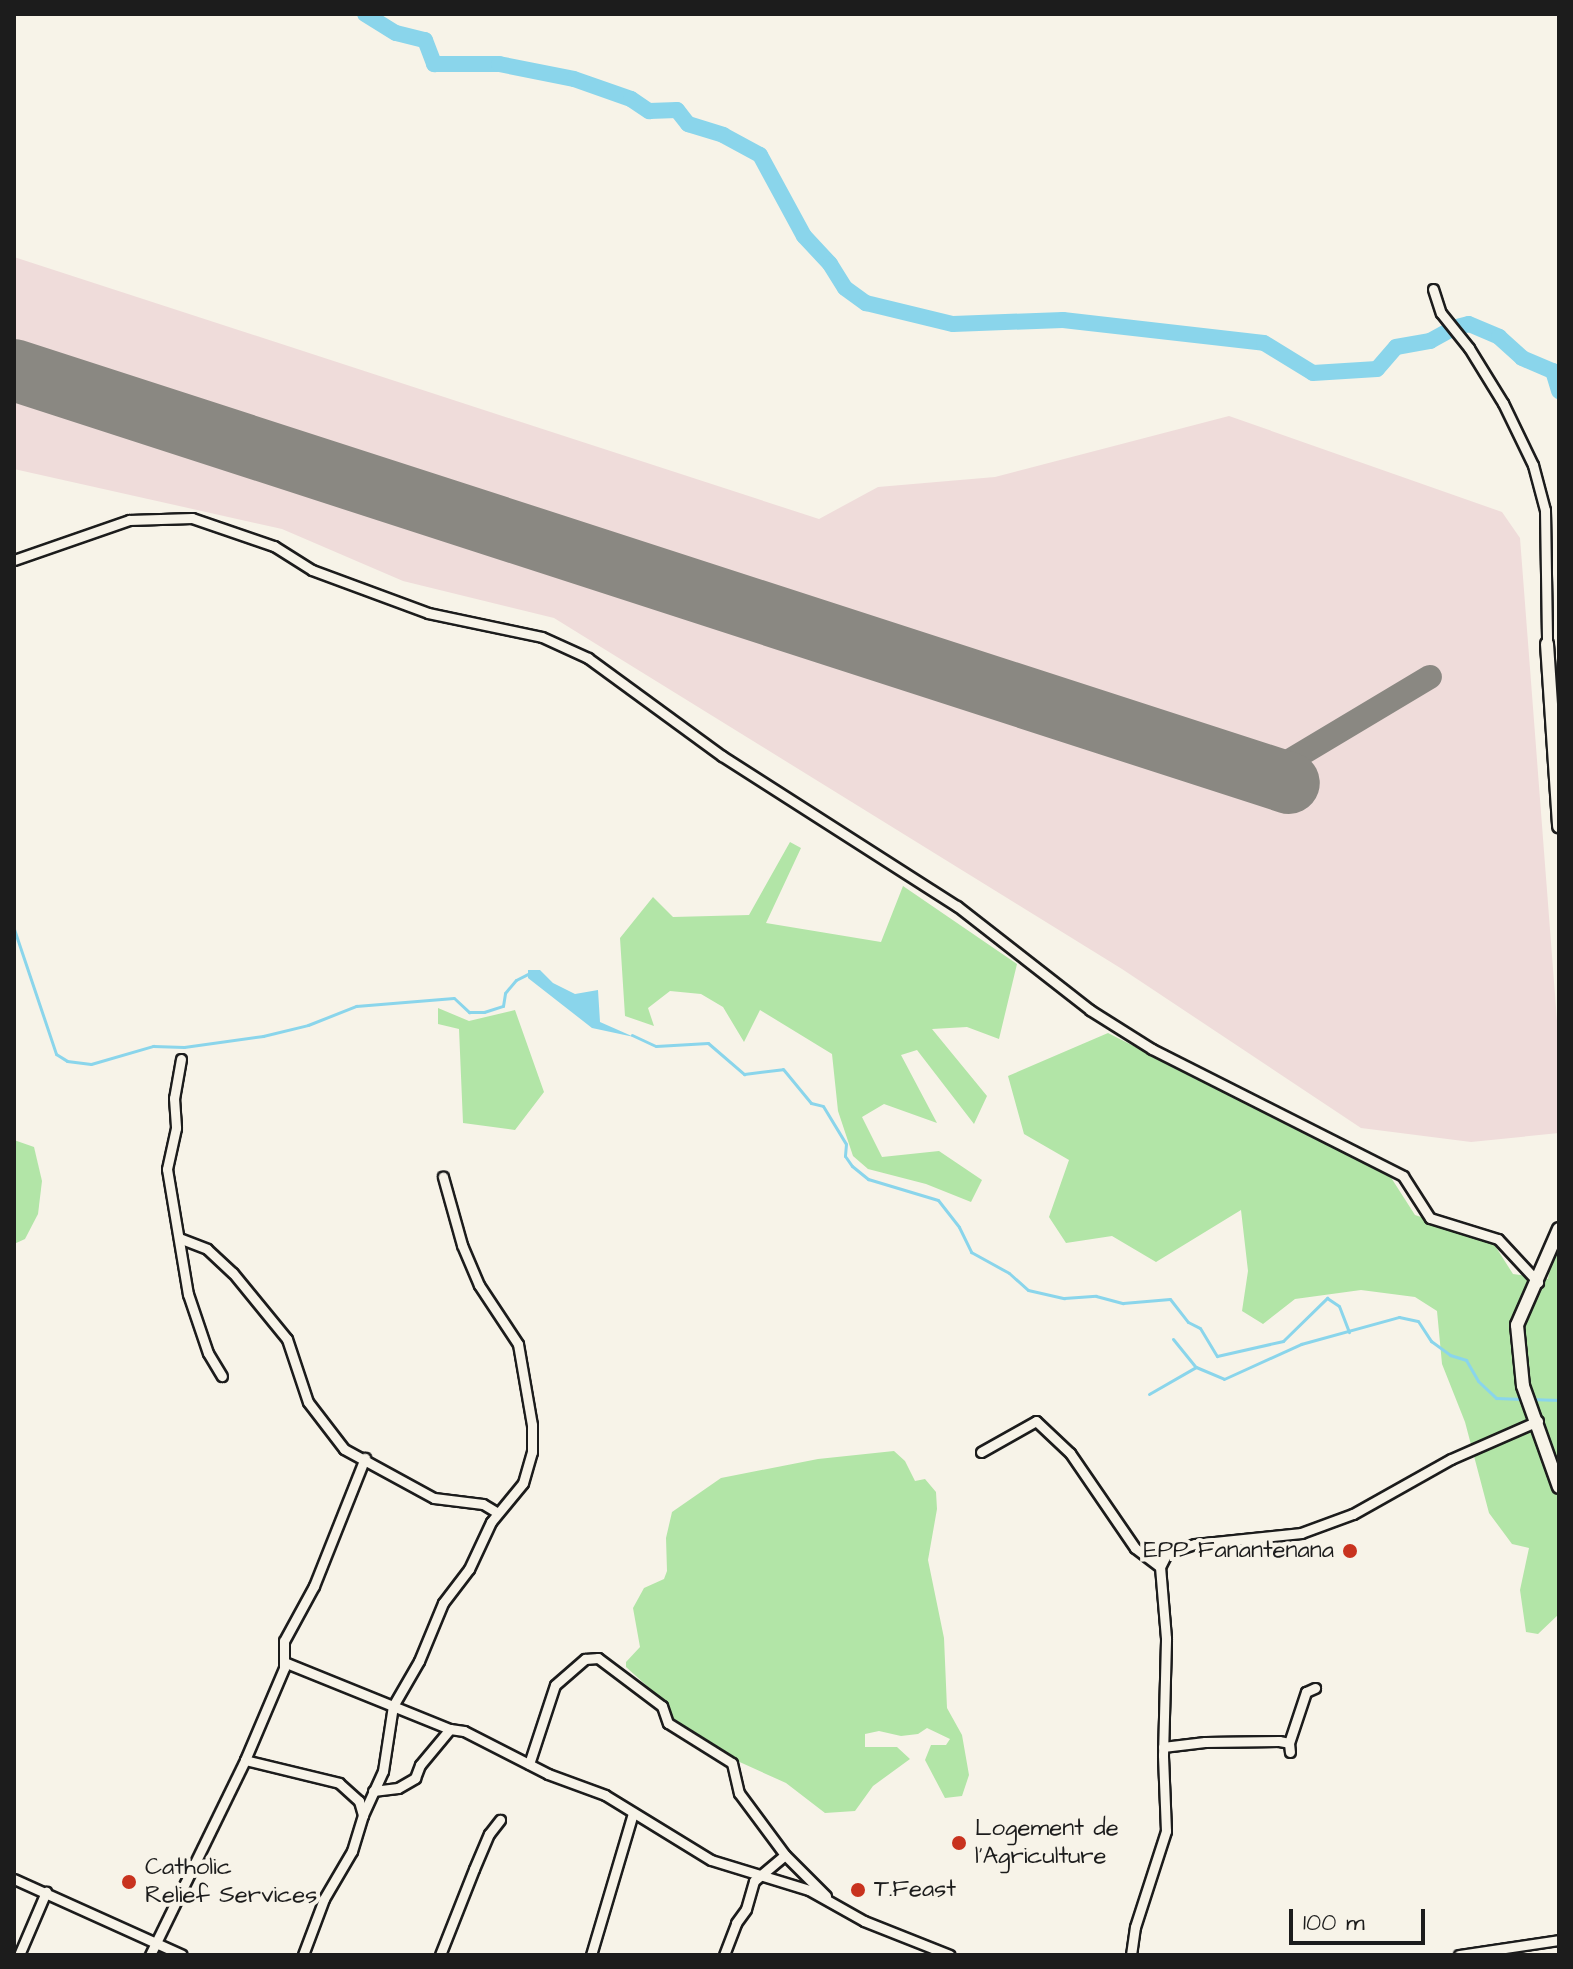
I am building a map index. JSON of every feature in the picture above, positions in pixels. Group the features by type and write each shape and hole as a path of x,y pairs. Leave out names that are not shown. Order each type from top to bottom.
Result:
{"street":[{"path":"1433,289 1441,313 1469,348 1496,392 1533,465 1545,510 1547,644 1559,827"},
{"path":"14,560 129,520 192,518 274,546 312,570 428,613 542,637 588,658 722,756 957,906 1090,1010 1152,1049 1403,1176 1430,1218 1498,1239 1538,1282"},
{"path":"181,1059 174,1098 176,1128 167,1169 188,1294 208,1353 222,1376"},
{"path":"303,1955 324,1899 352,1851 363,1815 383,1771 393,1706 419,1661 443,1603 469,1569 498,1513 523,1483 532,1452 527,1390 518,1344 479,1285 462,1245 443,1177"},
{"path":"1559,1229 1517,1325 1523,1386 1559,1487"},
{"path":"179,1238 207,1249 233,1273 287,1339 303,1392 344,1449 434,1498 483,1504 498,1513"},
{"path":"1131,1955 1135,1927 1166,1831 1163,1747 1166,1638 1160,1567 1167,1553 1195,1544 1301,1533 1353,1514 1535,1416"},
{"path":"981,1452 1036,1421 1070,1453 1135,1548 1160,1567"},
{"path":"150,1955 245,1760 284,1662 284,1641 314,1586 365,1458"},
{"path":"529,1764 555,1685 585,1659 598,1658 662,1706 668,1723 732,1763 739,1793 785,1855 833,1903"},
{"path":"284,1662 450,1729 464,1731 529,1764 605,1795 711,1860 759,1874 833,1903 864,1921 950,1955"},
{"path":"1163,1747 1205,1742 1290,1748 1306,1692 1315,1688"},
{"path":"373,1791 398,1788 415,1778 420,1765 450,1729"},
{"path":"245,1760 339,1783 359,1801 363,1815"},
{"path":"591,1955 633,1813"},
{"path":"440,1955 474,1869 500,1820"},
{"path":"724,1955 759,1874 785,1855"},
{"path":"14,1879 182,1955"},
{"path":"19,1955 46,1892"},
{"path":"1459,1955 1559,1940"}],"shaded area":[{"path":"14,257 819,519 878,487 995,477 1229,416 1502,512 1520,538 1559,1047 1559,1133 1471,1142 1361,1128 1122,969 554,618 403,581 282,529 14,469"}],"green space":[{"path":"790,842 801,848 766,923 881,942 903,886 1017,964 999,1039 967,1027 932,1029 987,1096 974,1124 917,1050 901,1055 937,1123 884,1104 862,1117 882,1157 939,1151 982,1180 971,1202 926,1184 868,1169 853,1156 838,1111 832,1054 760,1010 744,1042 723,1007 701,994 670,991 648,1008 654,1026 625,1016 620,938 653,897 673,917 749,915"},
{"path":"438,1008 469,1021 515,1010 544,1092 515,1130 463,1123 459,1029 438,1024"},
{"path":"1108,1033 1390,1176 1415,1215 1492,1241 1513,1274 1548,1279 1559,1211 1559,1614 1538,1634 1526,1632 1520,1590 1529,1548 1512,1544 1489,1513 1465,1422 1442,1364 1437,1311 1415,1297 1361,1290 1295,1299 1263,1324 1242,1311 1248,1271 1241,1210 1156,1262 1112,1236 1066,1243 1049,1217 1069,1160 1024,1134 1008,1076"},
{"path":"14,1140 34,1147 42,1181 38,1214 25,1239 14,1244"},
{"path":"894,1451 905,1461 915,1481 925,1479 936,1492 937,1509 928,1560 944,1638 947,1708 962,1735 969,1775 962,1796 945,1798 925,1760 931,1745 946,1745 950,1739 927,1728 918,1734 901,1736 879,1731 865,1734 865,1747 897,1747 910,1759 873,1786 855,1811 825,1813 786,1783 733,1759 672,1719 667,1704 626,1667 626,1662 640,1647 633,1608 644,1588 664,1579 667,1571 666,1538 672,1512 721,1478 818,1459"}],"water":[{"path":"528,970 540,970 553,983 575,994 598,990 600,1022 634,1037 592,1028 528,978"}],"waterway":[{"path":"365,14 396,33 425,40 434,64 499,64 574,79 631,99 649,111 677,110 688,124 723,135 760,155 804,236 830,264 845,288 866,303 953,324 1063,320 1264,343 1313,373 1377,369 1396,347 1430,341 1453,328 1469,324 1499,337 1522,358 1553,371 1559,391"},
{"path":"14,929 56,1054 67,1061 91,1064 153,1046 184,1047 263,1036 308,1025 356,1006 454,998 469,1012 484,1012 503,1006 505,993 516,980 528,974"},
{"path":"632,1035 656,1046 708,1043 744,1074 783,1069 811,1103 823,1106 846,1144 845,1156 852,1166 868,1179 938,1200 959,1227 971,1252 1009,1273 1028,1290 1064,1298 1096,1296 1123,1303 1170,1299 1188,1322 1200,1328 1217,1356 1283,1341 1327,1298 1339,1306 1349,1332"},
{"path":"1173,1339 1196,1367 1224,1379 1301,1344 1399,1317 1418,1321 1431,1341 1450,1355 1466,1360 1478,1381 1496,1398 1522,1399"},
{"path":"1149,1394 1196,1367"},
{"path":"1530,1399 1559,1400"}],"taxiway":[{"path":"1266,775 1430,677"}],"runway":[{"path":"14,370 1289,783"}],"place":[{"name":"EPP Fanantenana","path":"1350,1551"},
{"name":"Logement de l'Agriculture","path":"959,1843"},
{"name":"Catholic Relief Services","path":"129,1882"},
{"name":"T.Feast","path":"858,1890"}]}
